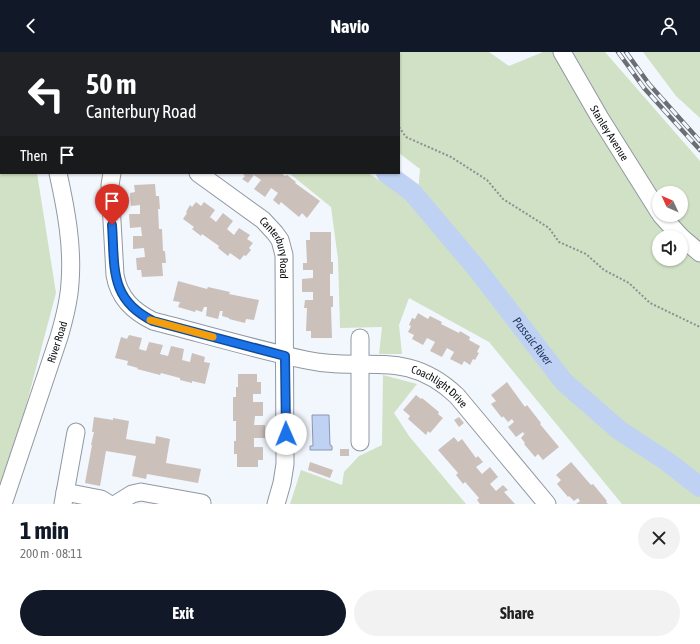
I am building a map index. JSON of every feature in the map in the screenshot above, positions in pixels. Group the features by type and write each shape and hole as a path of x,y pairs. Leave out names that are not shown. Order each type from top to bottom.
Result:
{"street":[{"name":"Stanley Avenue","path":"562,52 604,125 652,201"},
{"name":"River Road","path":"3,504 65,318 70,283 70,248 67,215 58,174"},
{"path":"112,174 110,185 116,283 121,295 135,311 153,321 285,356"},
{"name":"Canterbury Road","path":"199,174 263,220 280,240 284,255 285,464 282,483 276,504"},
{"path":"667,222 675,230"},
{"path":"688,243 700,253"},
{"path":"360,338 360,442"},
{"name":"Coachlight Drive","path":"285,356 318,362 398,365 419,371 442,383 457,396 546,504"},
{"path":"76,432 64,498 100,499 109,504"},
{"path":"116,504 132,494 141,492 202,503"}],"path":[{"path":"400,128 406,137 451,157 487,180 503,199 549,228 559,242 586,254 604,270 629,283 650,303 700,327"}],"green space":[{"path":"400,52 489,52 509,66 543,52 605,52 700,161 700,504 622,504 489,342 409,298 399,325 402,354 379,354 382,327 340,328 338,259 331,207 290,174 370,174 417,205 420,169 400,154"},
{"path":"643,52 700,52 700,118 676,96"},
{"path":"0,174 37,174 56,293 0,504"},
{"path":"383,375 417,384 394,413 409,436 466,504 290,504 301,470 342,485 344,472 359,456 382,445"}],"water":[{"path":"312,415 329,415 330,445 332,446 332,450 310,450 310,446 313,446"}],"building":[{"path":"243,174 287,175 296,182 295,183 320,201 307,218 302,213 299,217 281,202 279,205 273,200 278,193 271,188 265,197 254,189 261,180 254,175 248,183 242,179 245,176"},
{"path":"155,184 156,196 159,196 159,229 162,229 163,251 165,251 166,263 162,263 163,276 142,277 141,270 137,270 136,258 145,257 144,248 133,249 133,236 142,236 141,227 130,228 129,214 140,214 140,205 131,206 130,193 135,192 134,185"},
{"path":"196,202 201,206 204,202 215,210 210,217 216,222 223,213 233,221 227,229 234,235 239,228 250,235 247,239 253,243 249,248 251,250 246,256 244,255 240,260 230,253 228,256 218,248 219,246 192,229 194,227 183,219 190,205 192,207"},
{"path":"310,232 331,232 331,262 333,262 333,274 330,274 330,296 333,296 333,307 331,307 332,338 311,338 311,331 306,331 307,308 304,308 305,300 313,300 313,292 302,292 302,279 313,278 313,270 303,270 303,263 307,263 306,240 310,240"},
{"path":"178,281 259,300 254,320 246,319 245,323 229,319 222,316 223,311 220,311 218,319 206,316 207,307 204,307 202,312 196,310 195,312 178,307 180,302 173,301"},
{"path":"418,313 428,319 430,316 442,322 441,324 459,333 460,331 470,337 469,340 480,346 477,352 479,353 475,360 473,359 470,365 464,361 462,365 450,359 454,352 447,348 442,357 430,351 435,342 427,338 423,345 412,339 414,335 408,332 411,326 409,325 412,318 415,319"},
{"path":"129,335 142,338 139,349 146,351 149,342 163,345 160,354 168,356 171,346 184,349 182,360 190,362 192,353 205,357 204,362 210,363 205,384 192,381 192,383 161,373 160,375 137,369 138,368 127,365 128,361 115,358 121,337 127,339"},
{"path":"238,374 257,374 257,382 261,382 261,394 253,394 253,402 263,402 263,416 255,416 254,425 265,425 265,438 254,438 254,447 263,447 263,460 258,460 258,467 237,467 237,454 234,454 234,441 236,441 236,421 233,421 233,397 236,397"},
{"path":"507,382 525,407 527,405 559,447 543,460 538,454 535,457 524,444 525,443 521,438 526,432 524,434 523,432 516,437 508,427 514,422 512,419 508,422 503,416 502,418 491,404 496,401 491,395"},
{"path":"416,395 439,412 438,414 443,418 430,433 428,431 426,435 408,419 410,416 403,410"},
{"path":"94,417 129,421 126,439 155,444 156,436 170,439 166,463 201,469 198,483 147,474 146,479 132,476 136,456 106,451 100,486 85,483 94,432 92,432"},
{"path":"459,417 464,423 459,427 454,420"},
{"path":"454,437 458,442 462,439 476,458 478,456 483,462 476,467 482,474 490,467 498,477 490,484 496,491 503,485 508,490 504,492 515,504 480,504 477,500 479,498 465,482 463,484 456,475 458,473 438,450"},
{"path":"340,449 349,449 349,456 340,456"},
{"path":"310,462 333,470 330,478 308,470"},
{"path":"571,462 591,485 593,484 608,504 576,504 580,501 578,498 574,501 569,496 568,497 557,484 561,480 556,475"}],"waterway":[{"name":"Passaic River","path":"387,174 412,192 477,269 564,382 619,430 668,462 700,487"}],"railway":[{"path":"618,52 644,88 700,150"},
{"path":"626,52 649,84 700,141"}],"slow traffic":[{"path":"150,320 213,337"}],"route":[{"path":"112,225 116,283 124,299 141,316 153,321 285,356 286,434"}]}
